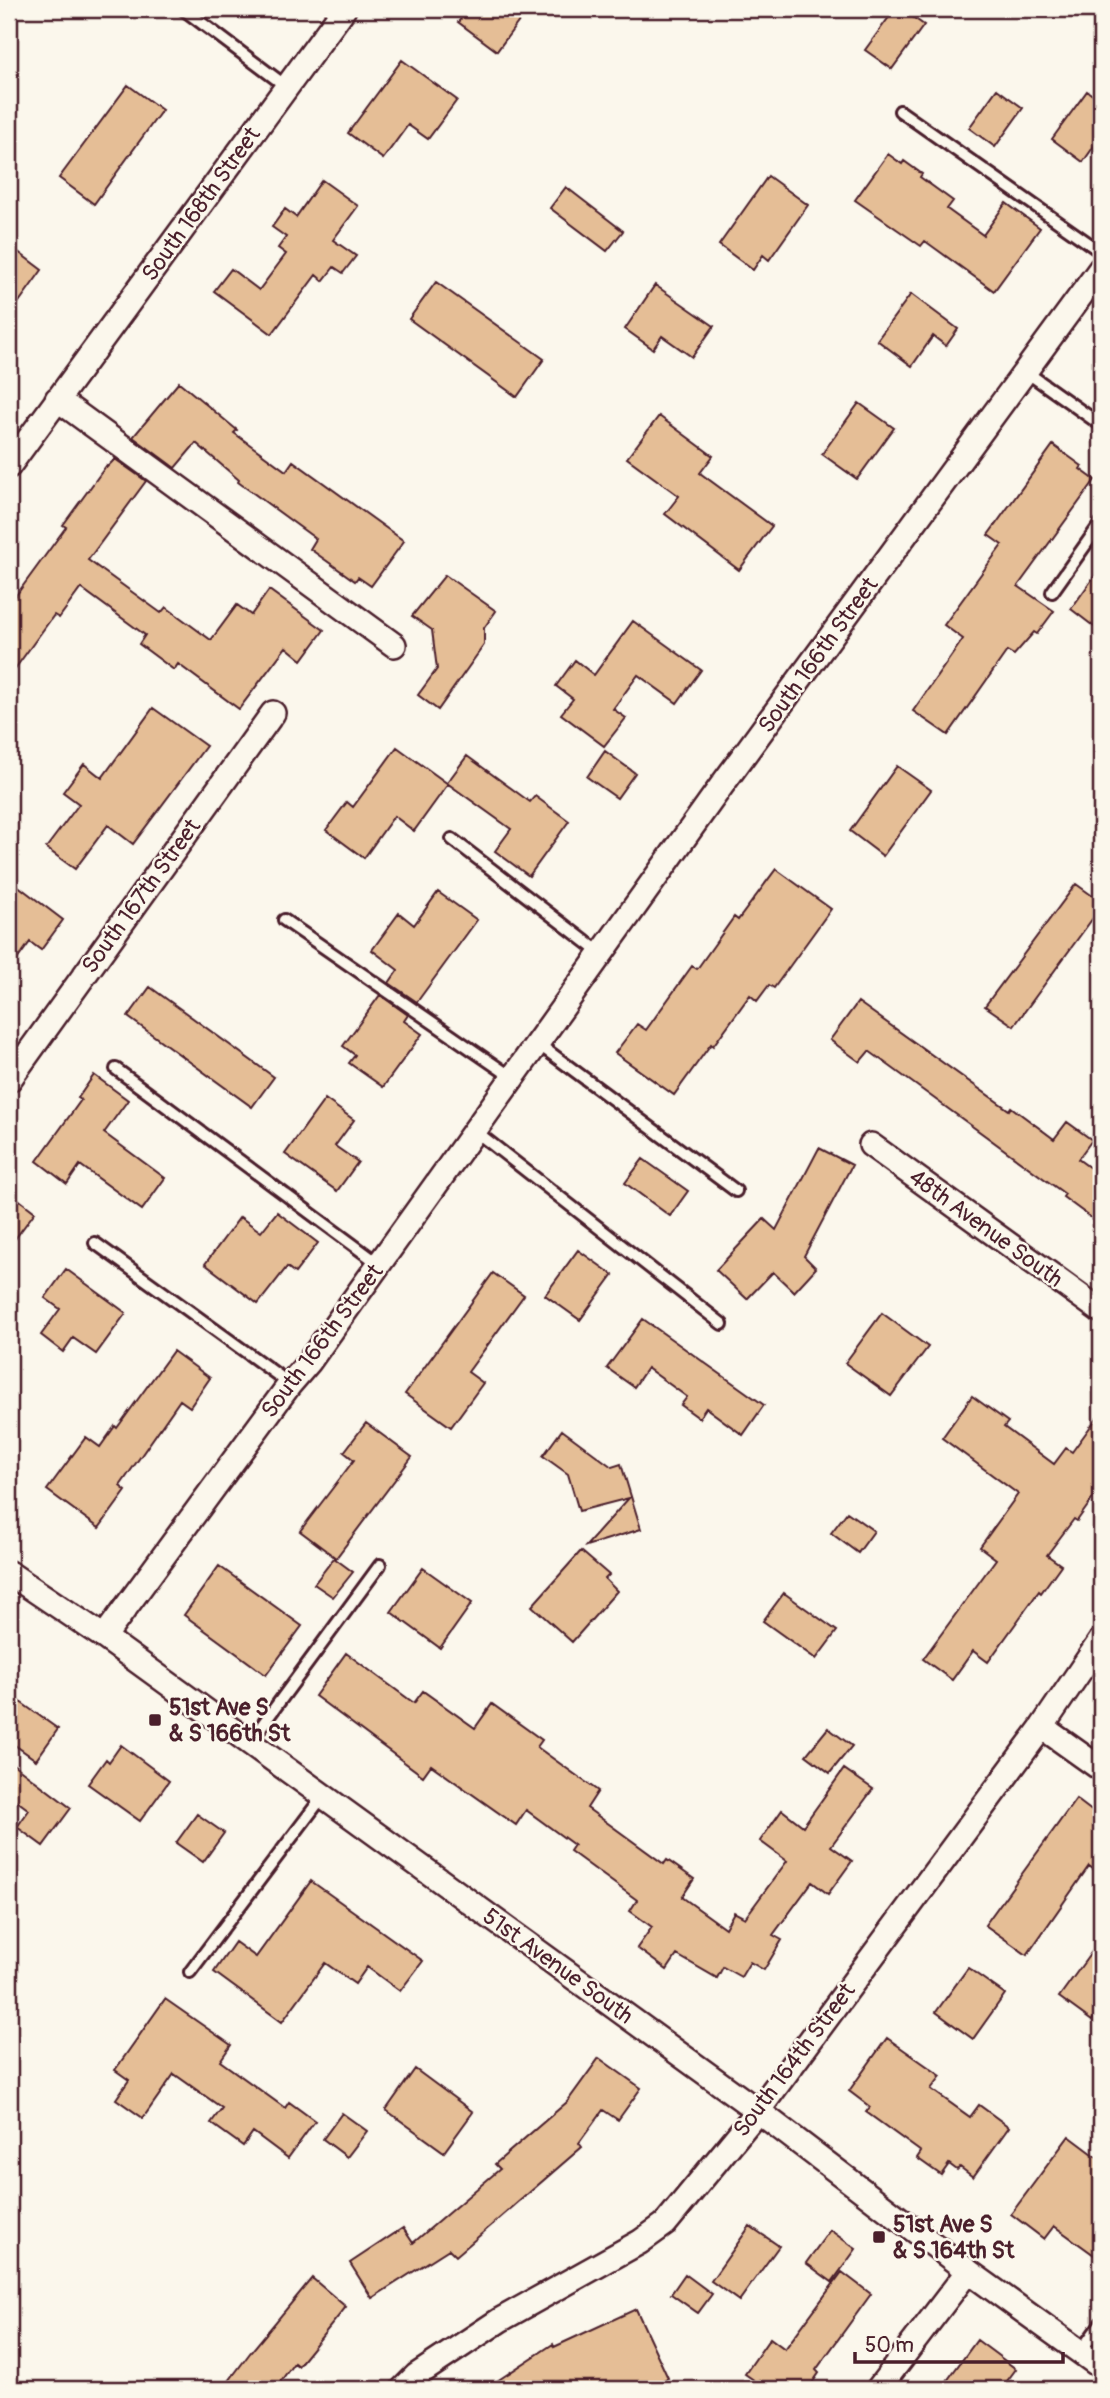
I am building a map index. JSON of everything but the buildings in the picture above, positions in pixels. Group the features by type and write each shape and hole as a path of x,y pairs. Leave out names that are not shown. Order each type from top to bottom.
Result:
{"street":[{"name":"South 168th Street","path":"9,466 344,9"},
{"name":"South 166th Street","path":"104,1637 309,1362 474,1130 1101,268"},
{"path":"57,399 394,645"},
{"name":"South 167th Street","path":"9,1080 273,713"},
{"name":"48th Avenue South","path":"871,1145 1101,1311"},
{"name":"51st Avenue South","path":"9,1573 104,1637 758,2111 968,2271 1101,2367"},
{"name":"South 164th Street","path":"402,2389 416,2375 500,2320 640,2242 665,2224 758,2111 1041,1727 1101,1640"},
{"path":"1041,1727 1101,1769"},
{"path":"877,2389 968,2271"}],"lane":[{"path":"183,9 287,87"},
{"path":"900,111 1101,252"},
{"path":"1026,371 1101,425"},
{"path":"1052,592 1101,523"},
{"path":"452,839 602,954"},
{"path":"284,920 513,1078"},
{"path":"537,1043 736,1191"},
{"path":"116,1069 379,1264"},
{"path":"474,1130 723,1324"},
{"path":"95,1243 290,1384"},
{"path":"250,1742 380,1565"},
{"path":"190,1972 323,1796"},
{"path":"1080,2351 1101,2323"}],"place":[{"name":"51st Ave S & S 166th St","path":"155,1720"},
{"name":"51st Ave S & S 164th St","path":"879,2237"}]}
